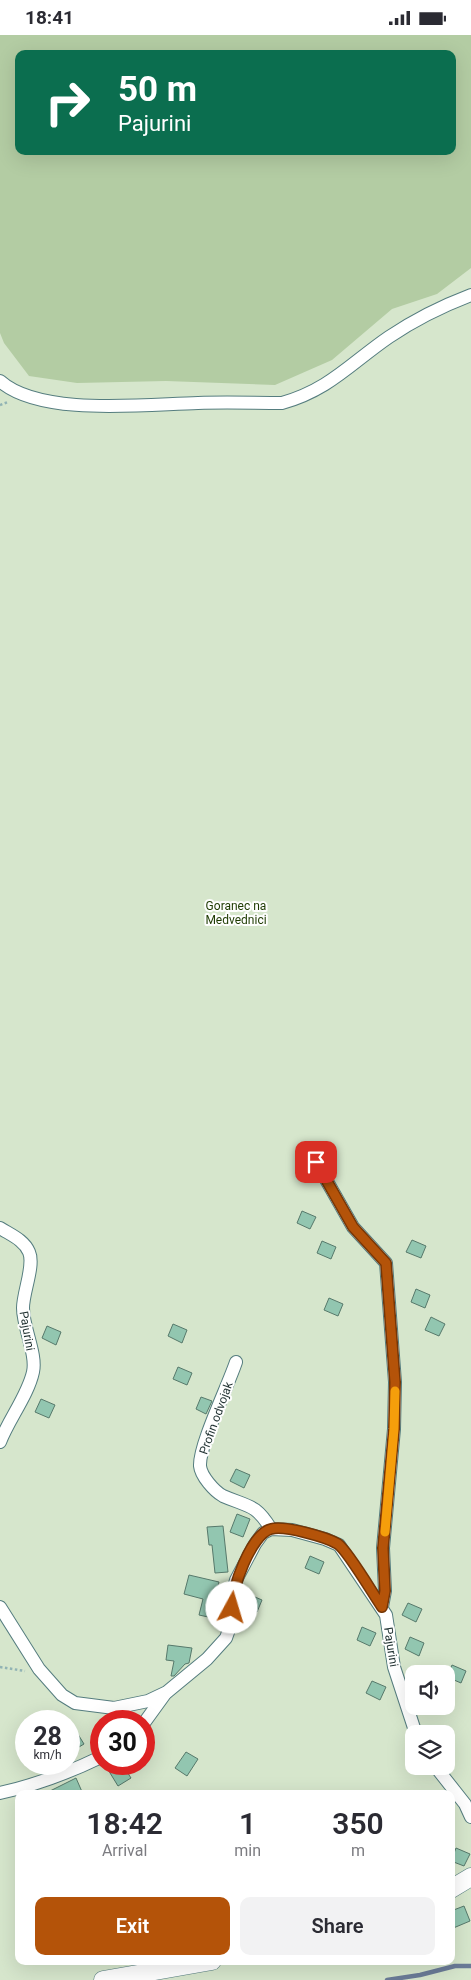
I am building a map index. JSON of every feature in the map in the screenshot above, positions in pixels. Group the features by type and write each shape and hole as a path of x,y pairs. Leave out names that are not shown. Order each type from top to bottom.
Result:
{"main road":[{"path":"455,1887 471,1877"},
{"path":"103,1980 189,1965"}],"street":[{"path":"0,381 24,396 49,402 112,405 282,403 306,396 332,381 390,337 443,306 471,295"},
{"path":"316,1162 353,1227 386,1263 395,1382 394,1429 383,1548 385,1591 382,1607"},
{"name":"Pajurini","path":"0,1228 24,1243 32,1260 23,1296 23,1311 34,1362 33,1372 25,1392 10,1417 0,1441"},
{"name":"Profin odvojak","path":"236,1362 202,1449 200,1468 207,1481 221,1495 240,1501 261,1513 271,1529"},
{"path":"154,1710 167,1693 206,1659 226,1638 233,1618 231,1598 236,1580 255,1544 263,1533 271,1529"},
{"name":"Pajurini","path":"271,1529 292,1530 339,1545 382,1607 388,1626 394,1667 413,1725"},
{"path":"0,1607 41,1672 62,1695 75,1703 114,1708 148,1701 167,1693"},
{"path":"0,1793 23,1788 65,1774 90,1762"},
{"path":"442,1775 454,1790"},
{"path":"455,1791 465,1804 471,1817"}],"path":[{"path":"0,1667 41,1672"}],"green space":[{"name":"Goranec na Medvednici","path":"0,35 471,35 471,1980 0,1980"},
{"path":"0,35 471,35 471,268 437,294 392,309 332,360 275,385 166,381 77,383 29,376 4,343 0,333"}],"building":[{"path":"302,1211 316,1217 310,1229 297,1223"},
{"path":"412,1240 426,1246 421,1258 406,1252"},
{"path":"322,1241 336,1247 331,1259 317,1253"},
{"path":"416,1289 430,1295 425,1308 411,1302"},
{"path":"329,1298 343,1304 338,1316 324,1310"},
{"path":"431,1317 445,1324 439,1336 425,1330"},
{"path":"173,1324 187,1330 182,1343 168,1336"},
{"path":"47,1326 61,1332 56,1345 42,1338"},
{"path":"178,1367 192,1373 187,1385 173,1379"},
{"path":"201,1397 212,1401 206,1414 196,1409"},
{"path":"41,1399 55,1405 49,1418 35,1412"},
{"path":"236,1469 250,1475 244,1488 230,1481"},
{"path":"237,1514 250,1519 243,1537 230,1532"},
{"path":"223,1526 228,1572 215,1573 212,1545 209,1545 207,1527"},
{"path":"310,1556 324,1562 319,1574 305,1568"},
{"path":"189,1575 219,1582 216,1594 223,1596 224,1611 222,1620 199,1615 203,1599 184,1594"},
{"path":"248,1594 262,1600 257,1612 243,1606"},
{"path":"408,1603 422,1609 416,1622 402,1615"},
{"path":"362,1627 376,1633 370,1646 357,1640"},
{"path":"410,1637 424,1643 419,1656 405,1649"},
{"path":"168,1645 192,1648 189,1663 185,1664 174,1676 171,1676 174,1661 166,1660"},
{"path":"455,1666 466,1671 461,1683 455,1680"},
{"path":"372,1681 386,1687 380,1700 366,1693"},
{"path":"80,1738 84,1744 80,1746"},
{"path":"186,1752 198,1759 187,1776 175,1768"},
{"path":"111,1775 129,1775 131,1778 118,1786"},
{"path":"76,1778 81,1790 52,1790"},
{"path":"456,1848 470,1854 464,1866 455,1863"},
{"path":"464,1906 470,1921 455,1927 455,1909"}],"waterway":[{"path":"387,1980 420,1975 455,1966 471,1966"}],"slow traffic":[{"path":"385,1532 394,1429 395,1391"}],"route":[{"path":"232,1608 231,1598 236,1580 255,1544 263,1533 271,1529 292,1530 339,1545 382,1607 385,1591 383,1548 394,1429 395,1382 392,1319 386,1263 353,1227 316,1162"}]}
